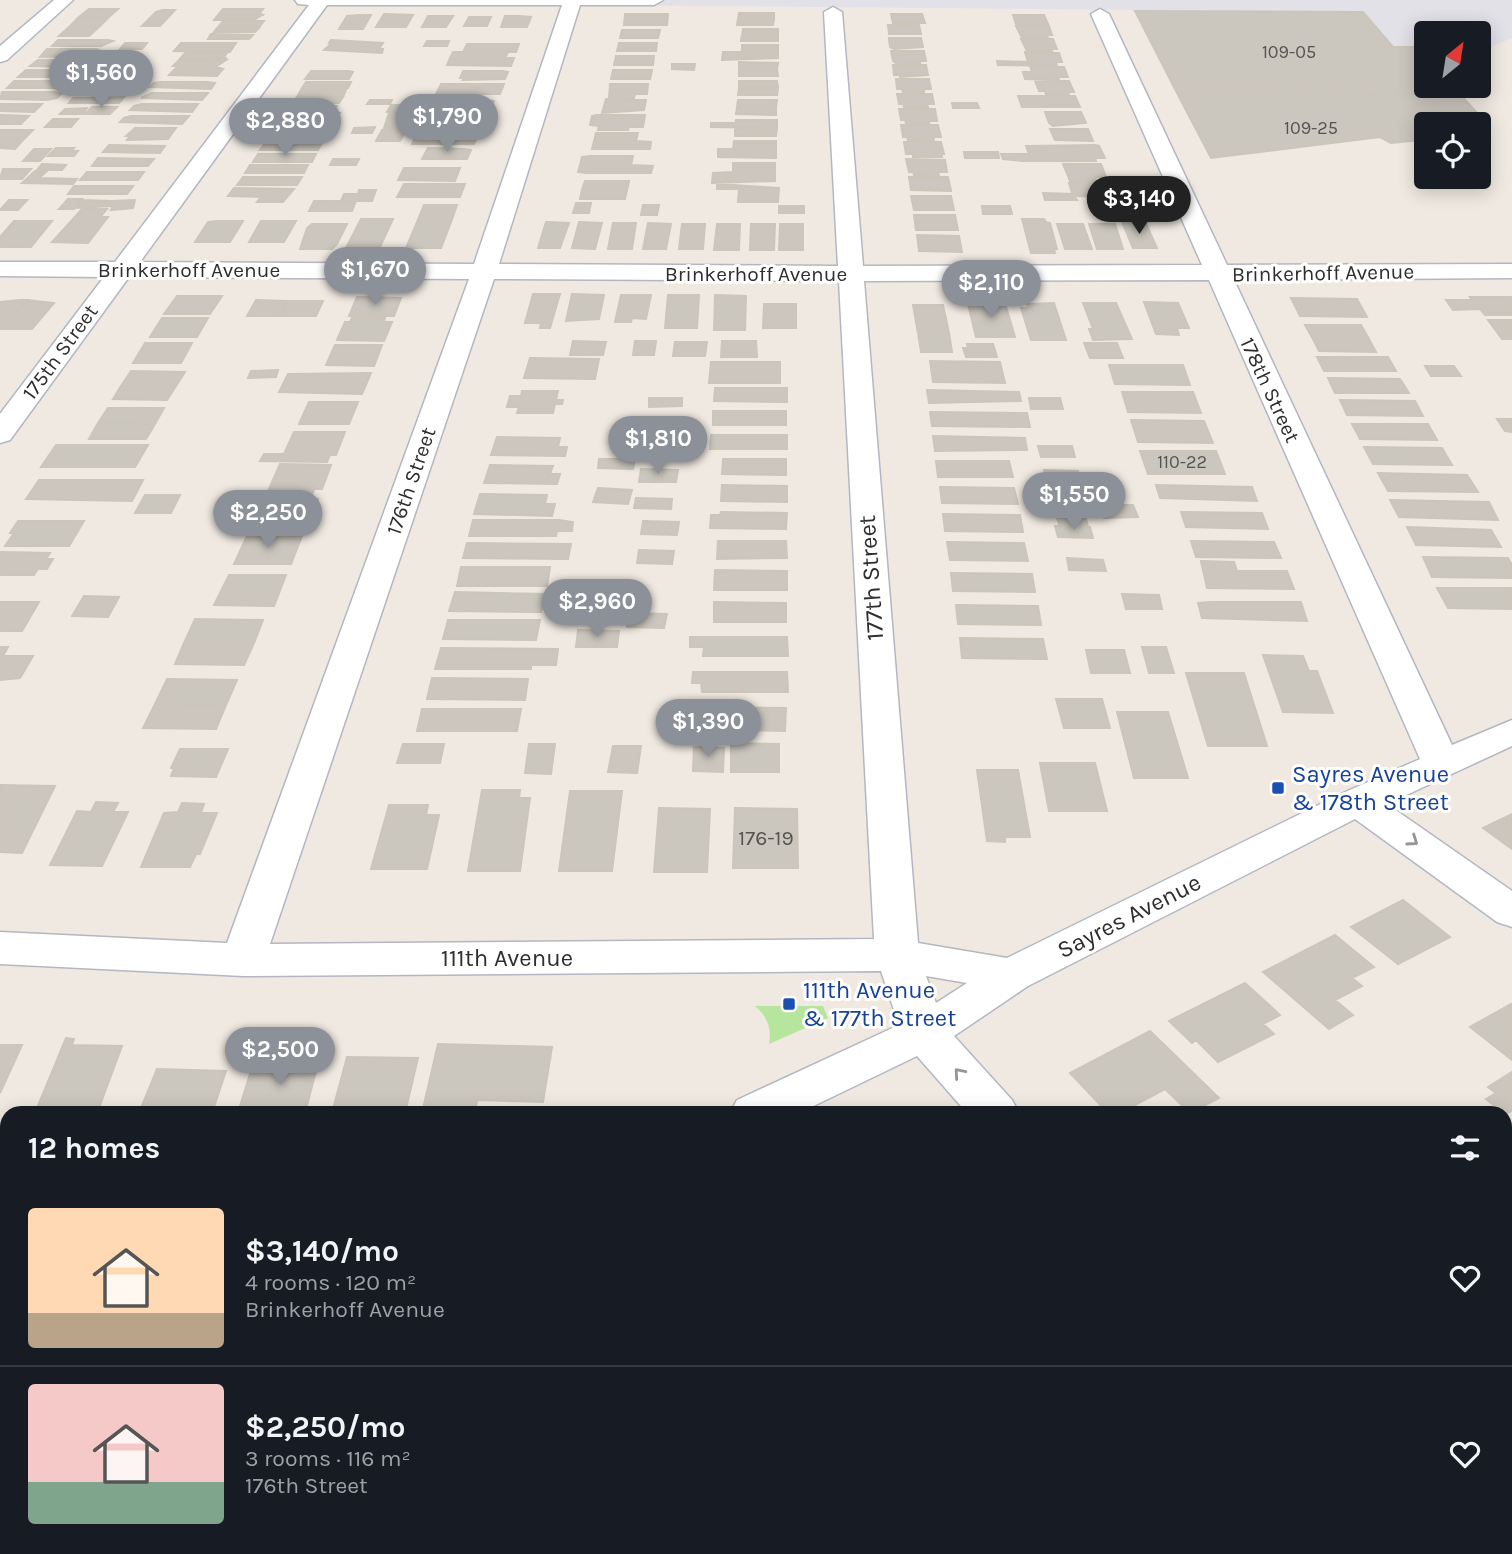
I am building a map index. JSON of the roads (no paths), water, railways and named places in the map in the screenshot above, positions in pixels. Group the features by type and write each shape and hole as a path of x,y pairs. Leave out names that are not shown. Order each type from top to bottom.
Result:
{"street":[{"path":"0,56 64,0"},
{"path":"304,0 654,0"},
{"name":"175th Street","path":"0,434 322,0"},
{"name":"176th Street","path":"243,960 484,272 573,1"},
{"name":"177th Street","path":"833,12 897,955 925,1032 989,1106"},
{"name":"178th Street","path":"1100,14 1216,274 1442,765"},
{"name":"Brinkerhoff Avenue","path":"0,269 849,274 1512,271"},
{"name":"Sayres Avenue","path":"769,1106 925,1032 1012,975 1357,802 1512,732"},
{"path":"1357,802 1512,912"},
{"name":"111th Avenue","path":"0,948 243,960 897,955 1012,975"}],"place":[{"name":"Sayres Avenue & 178th Street","path":"1278,788"},
{"name":"111th Avenue & 177th Street","path":"789,1004"}]}
